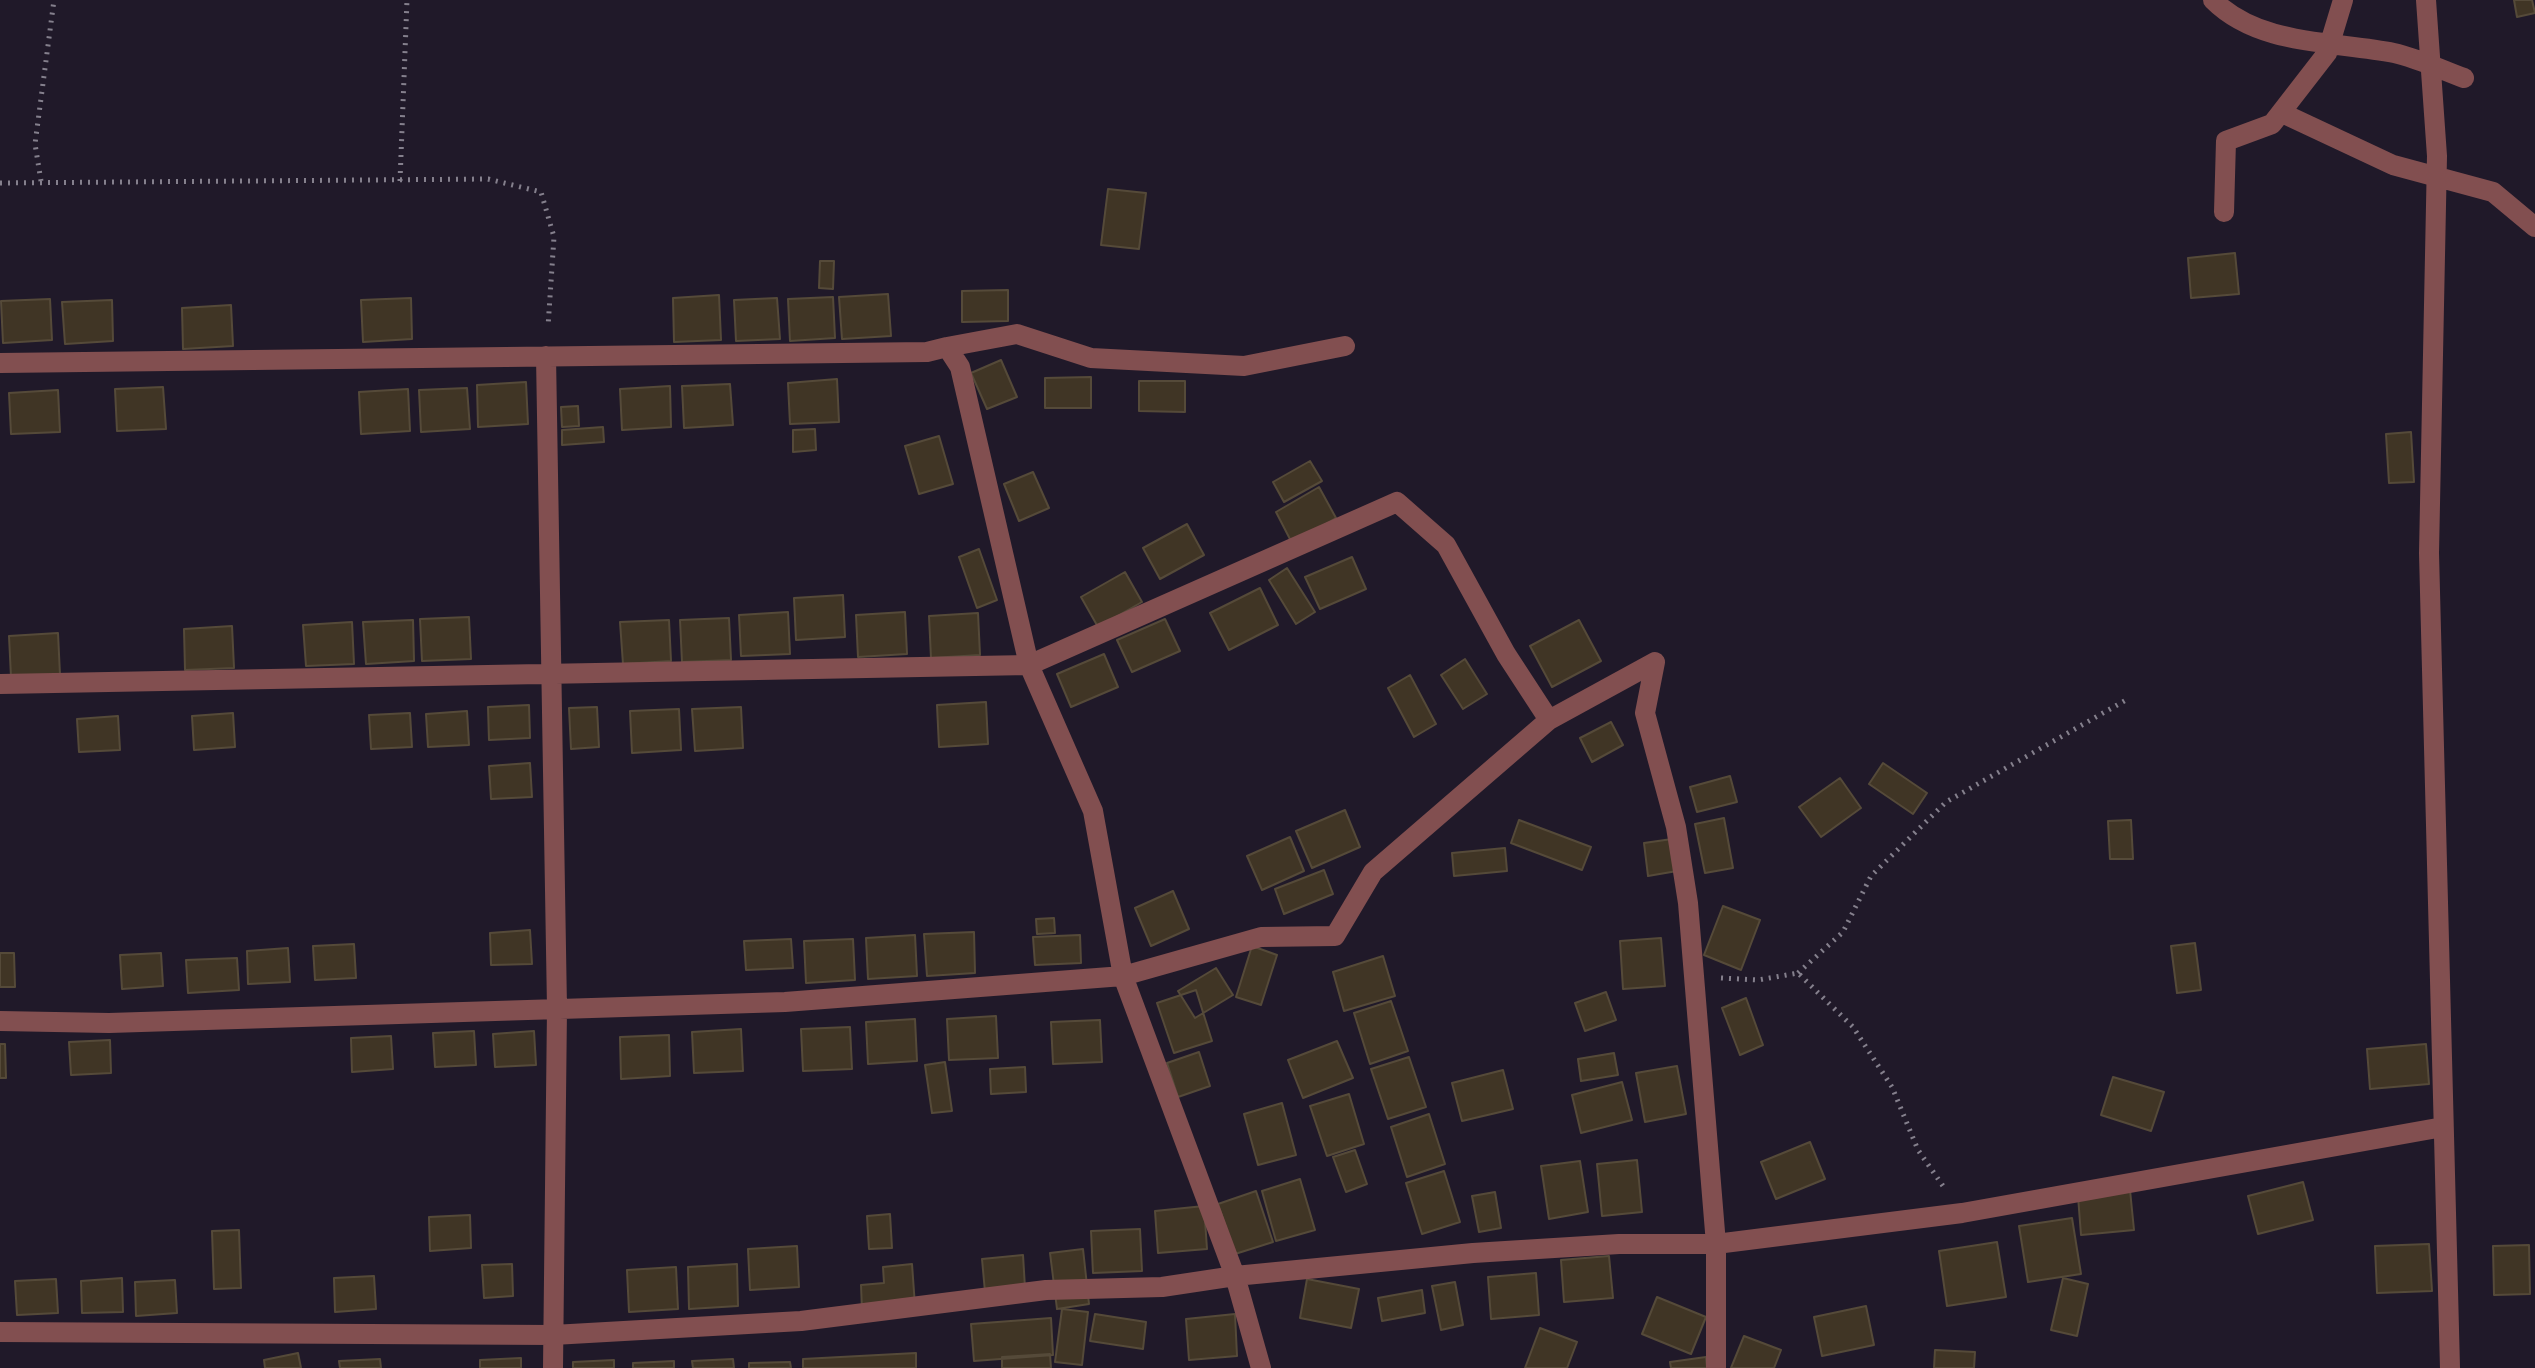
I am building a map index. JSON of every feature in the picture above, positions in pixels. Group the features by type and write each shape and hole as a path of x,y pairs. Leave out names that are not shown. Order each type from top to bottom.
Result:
{"street":[{"path":"2213,0 2231,18 2298,39 2394,53 2464,78"},
{"path":"2224,212 2226,141 2272,124 2282,113 2330,45 2343,0"},
{"path":"2426,0 2436,176 2429,553 2450,1368"},
{"path":"2282,113 2393,165 2493,192 2535,227"},
{"path":"0,363 927,352 1017,334 1091,358 1244,366 1345,346"},
{"path":"947,347 960,367 1029,665 1093,811 1123,976 1235,1276 1261,1368"},
{"path":"546,356 557,1008 553,1368"},
{"path":"0,684 1029,665 1397,502 1446,545 1506,654 1549,720"},
{"path":"0,1021 109,1023 785,1002 1123,976 1261,937 1335,936 1373,872 1549,720 1655,662 1645,713 1676,827 1688,903 1716,1244 1716,1368"},
{"path":"0,1332 553,1335 801,1321 1046,1290 1162,1287 1235,1276 1546,1248 1716,1244 1962,1213 2443,1127"}],"path":[{"path":"41,182 35,144 54,0"},
{"path":"400,181 407,0"},
{"path":"0,183 488,179 541,192 554,237 546,356"},
{"path":"1694,980 1758,980 1798,973 1843,932 1871,876 1946,802 2126,700"},
{"path":"1798,973 1853,1027 1892,1087 1918,1150 1962,1213"}],"building":[{"path":"2514,0 2532,0 2535,13 2517,17"},
{"path":"1108,189 1146,193 1139,249 1101,245"},
{"path":"2235,253 2239,294 2191,298 2188,258"},
{"path":"820,261 834,261 833,289 819,288"},
{"path":"1008,290 1008,321 962,322 962,291"},
{"path":"888,294 891,336 842,339 839,297"},
{"path":"719,295 721,340 674,342 673,298"},
{"path":"833,297 835,338 790,341 788,299"},
{"path":"411,298 412,339 363,342 361,300"},
{"path":"777,298 780,339 736,341 734,300"},
{"path":"50,299 52,340 3,343 1,301"},
{"path":"112,300 113,341 65,344 62,302"},
{"path":"231,305 233,346 183,349 182,308"},
{"path":"1001,360 1017,397 987,409 971,373"},
{"path":"1091,377 1091,408 1045,408 1045,378"},
{"path":"837,379 839,422 790,424 788,383"},
{"path":"1139,381 1185,381 1185,412 1139,411"},
{"path":"526,382 528,424 478,427 477,385"},
{"path":"730,384 733,425 684,428 682,386"},
{"path":"670,386 671,427 622,430 620,389"},
{"path":"163,387 166,429 117,431 115,389"},
{"path":"467,388 470,429 421,432 419,390"},
{"path":"408,389 410,431 361,434 359,392"},
{"path":"58,390 60,432 11,434 9,393"},
{"path":"578,406 579,426 562,427 561,407"},
{"path":"603,427 604,442 562,445 562,430"},
{"path":"815,429 816,450 793,452 793,430"},
{"path":"2411,432 2414,482 2389,483 2386,434"},
{"path":"939,436 953,484 919,494 905,446"},
{"path":"1310,461 1322,481 1284,502 1273,482"},
{"path":"1033,472 1049,508 1019,521 1004,484"},
{"path":"1319,487 1336,518 1292,543 1276,512"},
{"path":"1187,524 1204,555 1160,579 1143,548"},
{"path":"979,549 997,600 977,608 959,557"},
{"path":"1352,557 1366,589 1320,609 1305,577"},
{"path":"1287,568 1315,612 1296,624 1269,580"},
{"path":"1125,572 1142,602 1098,627 1081,597"},
{"path":"1260,588 1278,625 1229,650 1210,613"},
{"path":"843,595 845,637 796,640 794,598"},
{"path":"788,612 790,654 741,656 739,615"},
{"path":"905,612 907,654 858,657 856,615"},
{"path":"978,613 980,655 931,658 929,616"},
{"path":"469,617 471,659 422,661 420,619"},
{"path":"729,618 731,660 682,662 680,620"},
{"path":"1165,619 1180,651 1132,672 1117,640"},
{"path":"413,620 414,661 366,664 363,622"},
{"path":"669,620 671,661 623,664 620,622"},
{"path":"1579,620 1601,661 1552,687 1530,646"},
{"path":"352,622 354,664 306,666 303,625"},
{"path":"232,626 234,668 185,670 184,629"},
{"path":"58,633 60,675 11,677 9,636"},
{"path":"1104,654 1118,687 1071,707 1057,674"},
{"path":"1465,659 1487,694 1463,709 1441,675"},
{"path":"1410,675 1436,724 1414,737 1388,688"},
{"path":"986,702 988,744 939,747 937,705"},
{"path":"529,705 530,738 489,740 488,707"},
{"path":"597,707 599,747 571,749 569,708"},
{"path":"741,707 743,748 695,751 692,709"},
{"path":"679,709 681,750 632,753 630,711"},
{"path":"467,711 469,745 428,747 426,714"},
{"path":"233,713 235,747 194,750 192,716"},
{"path":"410,713 412,747 371,749 369,715"},
{"path":"118,716 120,750 79,752 77,719"},
{"path":"1611,722 1623,745 1592,762 1580,738"},
{"path":"530,763 532,797 491,799 489,766"},
{"path":"1883,763 1927,793 1913,814 1869,784"},
{"path":"1730,776 1737,802 1697,812 1690,787"},
{"path":"1840,778 1861,808 1821,837 1799,807"},
{"path":"1345,810 1360,847 1312,868 1296,831"},
{"path":"1724,818 1733,868 1705,873 1695,824"},
{"path":"1519,820 1591,847 1582,870 1511,843"},
{"path":"2131,820 2133,859 2110,859 2108,821"},
{"path":"1290,837 1304,871 1262,890 1247,856"},
{"path":"1672,839 1677,871 1648,876 1644,843"},
{"path":"1505,848 1507,871 1454,876 1452,853"},
{"path":"1324,870 1333,894 1284,914 1275,889"},
{"path":"1173,891 1189,929 1151,946 1135,908"},
{"path":"1723,906 1760,920 1741,970 1704,955"},
{"path":"1054,918 1055,933 1037,934 1036,919"},
{"path":"530,930 532,964 491,965 490,933"},
{"path":"974,932 975,973 927,976 924,934"},
{"path":"915,935 917,976 868,979 866,938"},
{"path":"1080,935 1081,963 1035,965 1033,937"},
{"path":"1661,938 1665,986 1623,989 1620,941"},
{"path":"791,939 793,968 746,970 744,941"},
{"path":"853,939 855,980 806,983 804,941"},
{"path":"2195,943 2201,990 2177,993 2171,946"},
{"path":"354,944 356,978 315,980 313,946"},
{"path":"1252,946 1277,955 1261,1005 1236,997"},
{"path":"288,948 290,982 248,984 247,951"},
{"path":"0,953 14,953 15,987 0,987"},
{"path":"161,953 163,986 122,989 120,955"},
{"path":"1383,956 1395,996 1344,1011 1333,972"},
{"path":"237,958 239,990 188,993 186,960"},
{"path":"1216,968 1233,995 1195,1018 1178,991"},
{"path":"1196,990 1212,1041 1174,1053 1157,1003"},
{"path":"1606,992 1616,1020 1585,1031 1575,1003"},
{"path":"1746,998 1763,1045 1740,1055 1722,1008"},
{"path":"1391,1001 1408,1051 1370,1064 1354,1013"},
{"path":"996,1016 998,1058 949,1060 947,1019"},
{"path":"915,1019 917,1061 868,1064 866,1022"},
{"path":"1100,1020 1102,1062 1053,1064 1051,1022"},
{"path":"850,1027 852,1069 803,1071 801,1029"},
{"path":"741,1029 743,1071 694,1073 692,1032"},
{"path":"474,1031 476,1065 435,1067 433,1033"},
{"path":"534,1031 536,1065 495,1067 493,1034"},
{"path":"669,1035 670,1076 621,1079 620,1037"},
{"path":"391,1036 393,1069 352,1072 351,1038"},
{"path":"110,1040 111,1073 71,1075 69,1042"},
{"path":"1337,1041 1353,1078 1303,1098 1288,1060"},
{"path":"0,1044 5,1044 6,1078 0,1078"},
{"path":"2426,1044 2429,1084 2370,1089 2367,1049"},
{"path":"1199,1052 1210,1086 1178,1097 1167,1063"},
{"path":"1614,1053 1618,1075 1581,1081 1578,1059"},
{"path":"1409,1057 1426,1107 1388,1119 1371,1069"},
{"path":"945,1062 952,1111 932,1113 925,1065"},
{"path":"1677,1066 1686,1114 1645,1122 1636,1073"},
{"path":"1025,1067 1026,1092 991,1094 990,1069"},
{"path":"1503,1070 1513,1109 1462,1121 1452,1083"},
{"path":"2113,1077 2164,1092 2151,1131 2101,1115"},
{"path":"1622,1082 1632,1120 1581,1133 1572,1095"},
{"path":"1349,1094 1364,1144 1327,1156 1310,1106"},
{"path":"1282,1103 1296,1155 1258,1165 1244,1114"},
{"path":"1429,1114 1445,1164 1407,1177 1391,1127"},
{"path":"1810,1142 1825,1179 1776,1199 1761,1162"},
{"path":"1355,1150 1367,1184 1346,1192 1333,1157"},
{"path":"1637,1160 1642,1212 1602,1216 1597,1164"},
{"path":"1580,1161 1588,1212 1549,1219 1541,1166"},
{"path":"1444,1171 1460,1222 1422,1234 1406,1183"},
{"path":"1300,1179 1315,1230 1276,1241 1262,1191"},
{"path":"2303,1182 2313,1220 2258,1234 2248,1196"},
{"path":"2130,1190 2134,1230 2081,1235 2078,1196"},
{"path":"1256,1191 1273,1242 1235,1254 1218,1204"},
{"path":"1495,1192 1501,1228 1479,1232 1472,1196"},
{"path":"1204,1206 1207,1249 1158,1253 1155,1211"},
{"path":"890,1214 892,1248 869,1249 867,1216"},
{"path":"470,1215 471,1248 430,1251 429,1217"},
{"path":"2072,1218 2081,1274 2028,1282 2019,1226"},
{"path":"1140,1229 1142,1271 1093,1273 1091,1231"},
{"path":"239,1230 241,1288 214,1289 212,1231"},
{"path":"1997,1242 2006,1297 1947,1306 1939,1251"},
{"path":"2429,1244 2432,1291 2377,1293 2375,1246"},
{"path":"2529,1245 2530,1294 2494,1295 2493,1246"},
{"path":"797,1246 799,1287 750,1290 748,1249"},
{"path":"1083,1249 1089,1304 1057,1309 1050,1253"},
{"path":"1023,1255 1025,1288 985,1292 982,1259"},
{"path":"1609,1256 1613,1298 1564,1302 1561,1260"},
{"path":"512,1264 513,1296 484,1298 482,1265"},
{"path":"737,1264 738,1306 689,1309 688,1267"},
{"path":"912,1264 915,1306 862,1310 861,1285 884,1283 883,1267"},
{"path":"676,1267 678,1309 629,1312 627,1270"},
{"path":"1536,1273 1539,1315 1491,1319 1488,1277"},
{"path":"374,1276 376,1309 335,1312 334,1278"},
{"path":"122,1278 123,1312 82,1313 81,1281"},
{"path":"2063,1278 2088,1284 2077,1336 2051,1330"},
{"path":"56,1279 58,1313 17,1315 15,1281"},
{"path":"1307,1279 1359,1289 1351,1328 1300,1318"},
{"path":"175,1280 177,1313 136,1316 135,1282"},
{"path":"1455,1282 1463,1325 1441,1330 1432,1286"},
{"path":"1422,1290 1425,1313 1382,1321 1378,1298"},
{"path":"1657,1297 1706,1317 1691,1354 1642,1334"},
{"path":"1866,1306 1874,1345 1822,1356 1814,1317"},
{"path":"1062,1309 1088,1312 1082,1365 1055,1362"},
{"path":"1095,1314 1146,1322 1143,1349 1090,1341"},
{"path":"1235,1314 1237,1356 1189,1360 1186,1319"},
{"path":"1051,1318 1053,1355 974,1361 971,1324"},
{"path":"1540,1328 1577,1342 1567,1368 1525,1368"},
{"path":"1744,1336 1781,1350 1774,1368 1731,1368"},
{"path":"1935,1350 1975,1352 1974,1368 1934,1368"},
{"path":"298,1353 301,1368 265,1368 264,1360"},
{"path":"916,1353 916,1368 803,1368 803,1359"},
{"path":"1050,1354 1051,1368 1002,1368 1002,1357"},
{"path":"1706,1357 1707,1368 1671,1368 1670,1362"},
{"path":"521,1358 521,1368 480,1368 480,1360"},
{"path":"380,1359 381,1368 340,1368 339,1361"},
{"path":"733,1359 734,1368 693,1368 692,1361"},
{"path":"614,1360 614,1368 573,1368 573,1362"},
{"path":"674,1361 674,1368 633,1368 633,1363"},
{"path":"790,1362 791,1368 749,1368 749,1363"}]}
